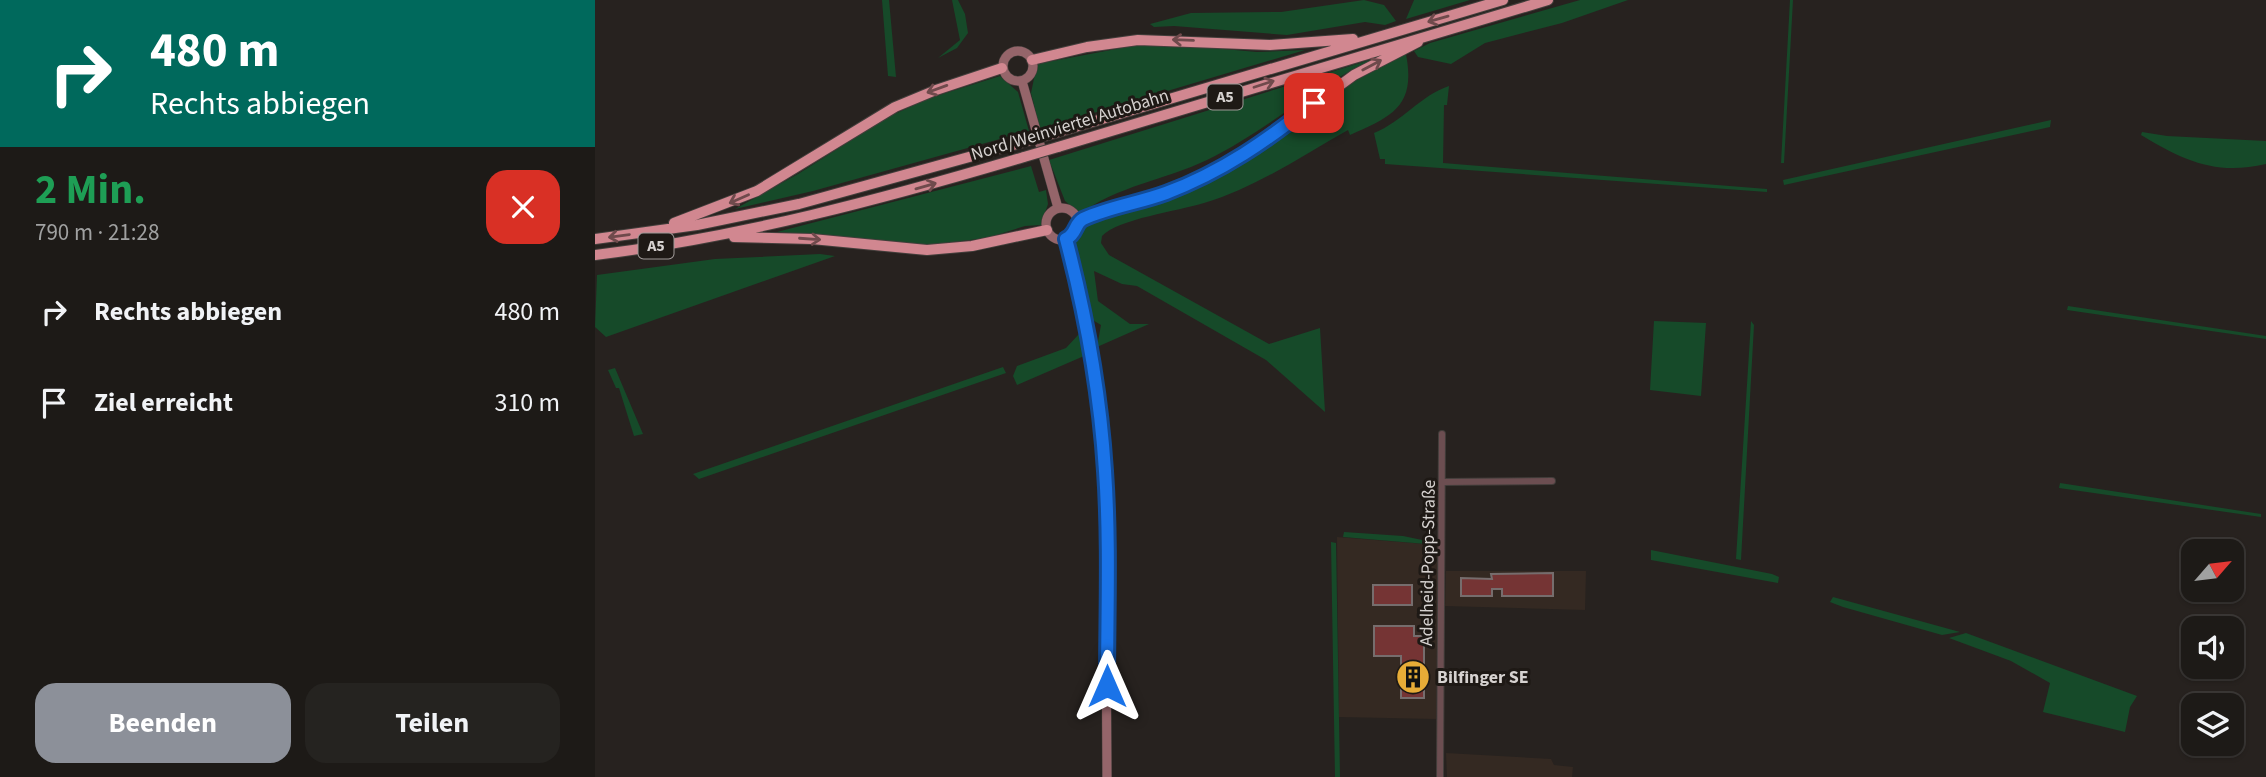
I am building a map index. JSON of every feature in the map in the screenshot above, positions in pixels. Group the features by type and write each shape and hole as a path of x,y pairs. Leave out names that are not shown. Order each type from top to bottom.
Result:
{"highway":[{"name":"Nord/Weinviertel Autobahn","path":"595,239 799,204 1055,133 1503,0"},
{"name":"Nord/Weinviertel Autobahn","path":"595,255 717,236 860,204 1548,0"},
{"path":"1077,222 1088,216 1163,194 1221,169 1262,143 1354,75 1446,29"},
{"path":"1032,60 1087,47 1138,40 1270,45 1373,37"},
{"path":"643,232 742,198 785,176 857,128 895,107 936,89 1002,68"},
{"path":"717,236 813,239 927,250 972,246 1048,230"}],"main road":[{"path":"1014,51 1022,51 1032,60 1032,71 1022,81 1010,79 1002,68 1006,55 1014,51"},
{"path":"1022,81 1058,208"},
{"path":"1058,208 1071,211 1077,222 1075,231 1066,239 1057,239 1048,230 1047,217 1058,208"},
{"path":"1066,239 1094,370 1105,473 1107,777"}],"street":[{"name":"Adelheid-Popp-Straße","path":"1440,777 1442,434"},
{"path":"1442,482 1552,481"}],"shaded area":[{"path":"1337,537 1438,545 1436,719 1339,717"},
{"path":"1446,571 1586,571 1585,610 1445,606"},
{"path":"1446,753 1551,759 1554,765 1573,767 1572,777 1447,777"}],"green space":[{"path":"882,0 889,0 896,77 888,76"},
{"path":"952,0 958,0 965,14 968,33 957,48 938,58 960,40"},
{"path":"1364,0 1384,5 1396,21 1385,25 1365,22 1287,35 1174,26 1154,27 1150,24 1191,13 1281,12"},
{"path":"1414,0 1470,0 1406,19"},
{"path":"1580,0 1628,0 1562,23 1485,43 1451,64 1418,57 1414,51 1430,43"},
{"path":"1790,0 1793,0 1784,163 1781,163"},
{"path":"1179,45 1257,52 1305,50 1040,129 1031,93 1037,64 1132,46"},
{"path":"1406,54 1408,86 1404,97 1398,107 1378,122 1350,135 1348,130 1278,171 1223,197 1134,220 1102,236 1101,243 1109,255 1269,344 1320,328 1325,412 1266,360 1137,286 1122,284 1094,271 1098,301 1130,324 1149,324 1097,347 1101,325 1091,319 1075,245 1083,226 1185,190 1363,76"},
{"path":"1376,58 1333,81 1250,136 1207,160 1125,190 1094,204 1080,214 1065,201 1049,160"},
{"path":"1000,76 1018,92 1029,131 813,191 735,209 798,174 888,117 930,98"},
{"path":"1449,86 1447,105 1444,105 1443,163 1767,189 1767,192 1385,164 1385,159 1380,159 1374,133 1429,96"},
{"path":"2051,120 2050,127 1784,185 1783,180"},
{"path":"2142,132 2167,136 2266,141 2266,164 2215,167 2186,158 2156,144 2141,135"},
{"path":"1031,166 1039,192 1046,190 1048,204 1041,225 1025,226 987,238 927,245 777,232"},
{"path":"820,254 835,256 606,337 595,327 597,275 715,259"},
{"path":"2068,306 2266,336 2266,339 2067,310"},
{"path":"1654,321 1706,323 1701,396 1650,390"},
{"path":"1751,321 1754,325 1741,560 1736,559"},
{"path":"1079,334 1084,356 1017,385 1013,376 1017,366 1066,348"},
{"path":"1003,367 1006,373 699,479 693,474"},
{"path":"615,368 643,434 634,436 619,388 616,388 608,370"},
{"path":"2060,483 2261,514 2261,517 2059,488"},
{"path":"1344,532 1403,536 1427,541 1426,544 1343,537"},
{"path":"1331,542 1336,543 1340,777 1335,777"},
{"path":"1651,550 1772,574 1779,577 1778,583 1651,560"},
{"path":"1833,597 1960,632 1942,635 1843,607 1830,602"},
{"path":"1966,633 2137,696 2130,707 2125,732 2043,712 2050,683 2011,661 1949,638"}],"building":[{"path":"1553,573 1553,596 1502,596 1502,589 1492,589 1492,596 1461,596 1461,578 1492,579 1491,574"},
{"path":"1373,585 1412,585 1412,605 1373,605"},
{"name":"Bilfinger SE","path":"1374,626 1414,626 1414,636 1424,636 1424,698 1401,698 1401,656 1374,656"}],"place":[{"name":"Bilfinger SE","path":"1413,677"}],"route":[{"path":"1107,686 1107,534 1103,446 1087,330 1066,239 1075,231 1077,222 1083,219 1163,194 1221,169 1278,132 1314,103"}]}
